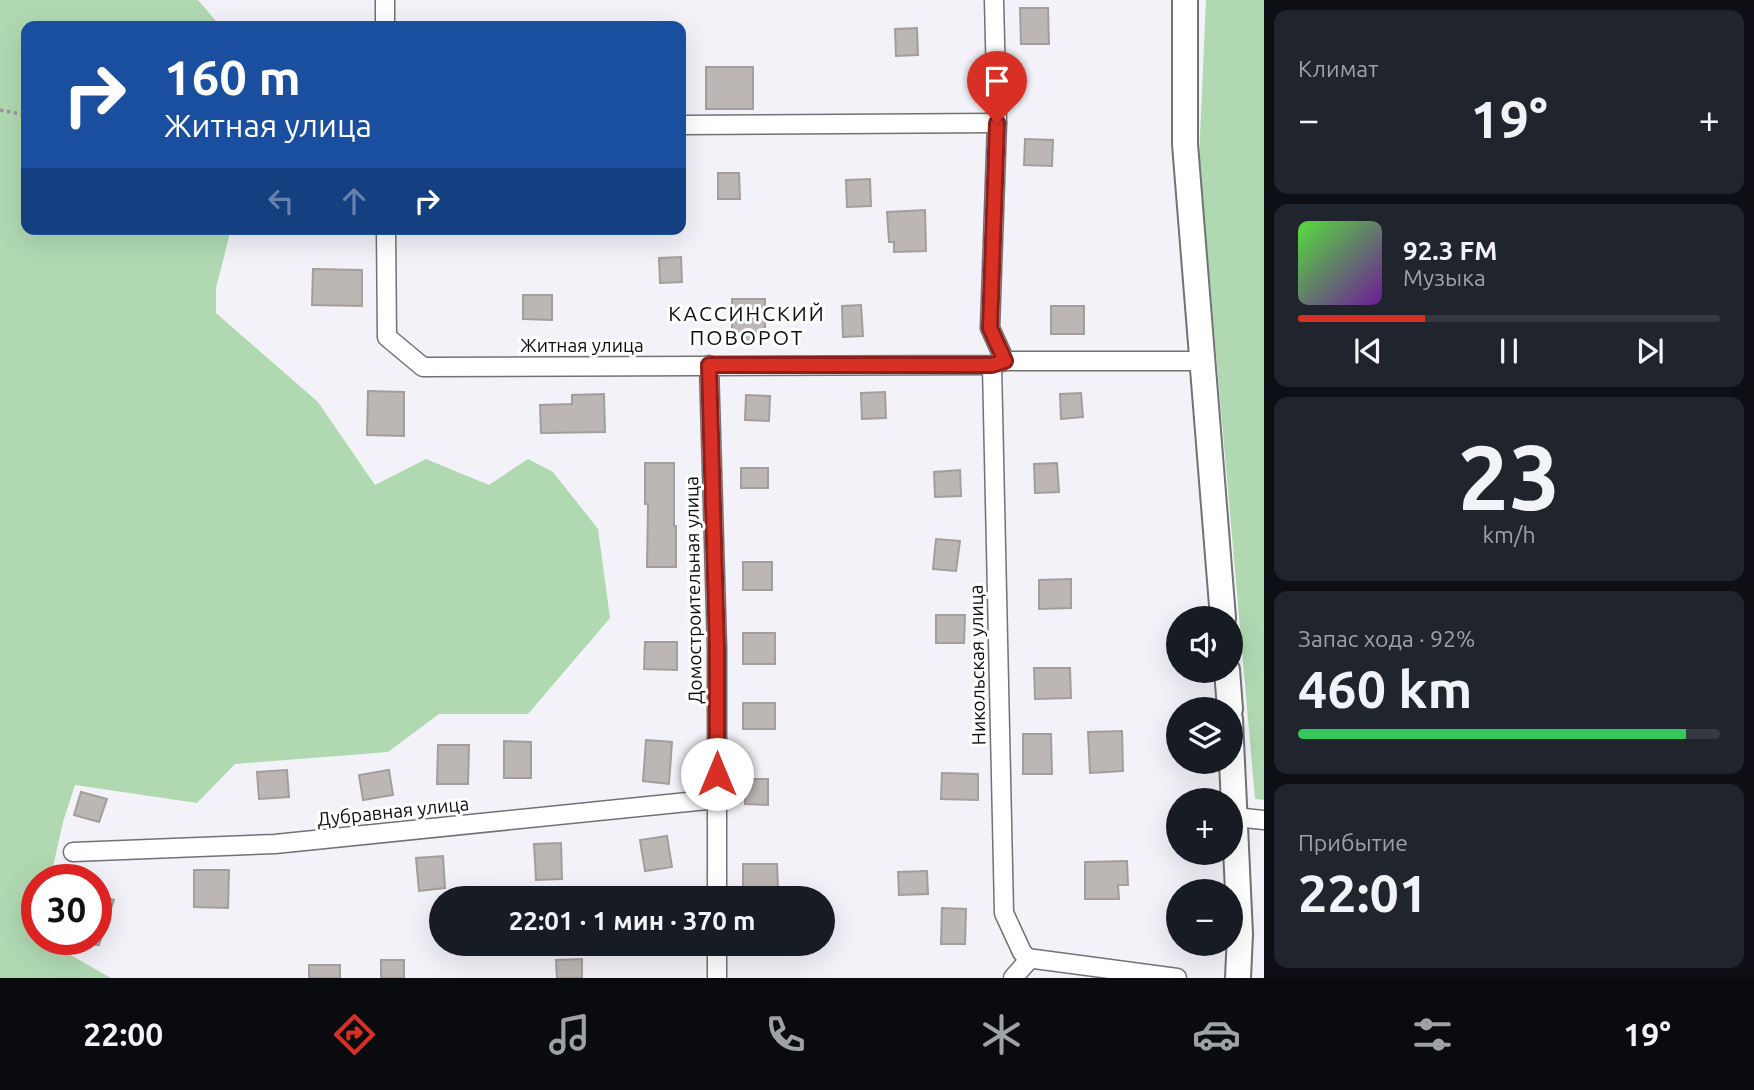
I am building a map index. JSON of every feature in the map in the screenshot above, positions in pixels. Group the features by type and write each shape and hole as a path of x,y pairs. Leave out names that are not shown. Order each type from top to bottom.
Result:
{"street":[{"path":"385,0 385,21"},
{"name":"Никольская улица","path":"994,0 997,123 990,328 998,363 1004,913 1027,958"},
{"path":"1185,0 1185,144 1222,606"},
{"path":"686,125 997,123"},
{"name":"Житная улица","path":"386,235 387,337 423,367 1201,362"},
{"name":"Домостроительная улица","path":"709,365 717,648 717,886"},
{"name":"Дубравная улица","path":"73,852 275,844 717,799"},
{"path":"1243,818 1264,820"},
{"path":"1236,865 1240,934 1238,978"},
{"path":"717,956 717,978"},
{"path":"1013,978 1027,962 1027,958 1177,978"}],"path":[{"path":"0,110 21,114"}],"green space":[{"path":"0,0 198,0 216,21 21,21 21,235 229,235 216,288 216,313 318,402 375,485 426,459 489,485 528,459 553,472 598,529 610,618 528,714 439,714 388,752 235,764 197,803 75,785 54,864 21,864 21,955 70,955 111,978 0,978"},
{"path":"1206,0 1264,0 1264,800 1255,799 1243,662 1243,606 1238,606 1199,159"}],"building":[{"path":"1020,8 1048,8 1049,44 1021,44"},
{"path":"917,28 918,55 896,56 895,29"},
{"path":"706,67 753,67 753,109 706,109"},
{"path":"1025,139 1053,140 1052,166 1024,165"},
{"path":"718,173 739,173 740,199 718,199"},
{"path":"870,179 871,206 847,207 846,180"},
{"path":"925,210 926,251 894,252 894,242 889,242 887,212"},
{"path":"681,257 682,282 660,283 659,258"},
{"path":"313,269 362,270 362,306 312,305"},
{"path":"523,295 552,295 552,320 523,319"},
{"path":"732,299 765,299 765,341 732,341"},
{"path":"861,305 863,336 843,337 842,306"},
{"path":"1051,306 1084,306 1084,334 1051,334"},
{"path":"368,391 404,392 404,436 367,435"},
{"path":"885,392 886,418 862,419 861,393"},
{"path":"1081,393 1083,417 1061,419 1060,394"},
{"path":"604,394 605,432 541,433 540,405 572,404 572,395"},
{"path":"746,395 770,396 769,421 745,420"},
{"path":"645,463 674,463 676,567 647,567 648,504 645,504"},
{"path":"1057,463 1059,492 1035,493 1034,464"},
{"path":"741,468 768,468 768,488 741,488"},
{"path":"960,470 961,496 935,497 934,472"},
{"path":"936,539 960,541 956,571 933,569"},
{"path":"743,562 772,562 772,590 743,590"},
{"path":"1071,579 1071,608 1039,609 1039,580"},
{"path":"936,615 965,615 964,643 936,643"},
{"path":"743,633 775,633 775,664 743,664"},
{"path":"645,642 677,642 677,670 644,669"},
{"path":"1034,668 1070,668 1071,698 1035,699"},
{"path":"743,703 775,703 775,729 743,729"},
{"path":"1122,731 1123,771 1090,773 1088,732"},
{"path":"1023,734 1051,734 1052,774 1023,774"},
{"path":"646,740 672,742 669,784 643,781"},
{"path":"504,741 531,742 531,778 504,778"},
{"path":"438,745 469,745 468,784 437,784"},
{"path":"287,770 289,797 259,799 257,772"},
{"path":"389,770 393,795 363,800 359,775"},
{"path":"942,773 978,774 978,800 941,799"},
{"path":"745,779 768,779 768,805 745,804"},
{"path":"81,792 107,799 99,822 74,815"},
{"path":"667,836 672,867 645,871 640,840"},
{"path":"561,843 562,879 536,880 534,844"},
{"path":"443,856 445,886 429,886 429,890 419,891 416,858"},
{"path":"1127,861 1128,885 1118,885 1119,899 1085,899 1085,862"},
{"path":"743,864 777,864 778,886 743,886"},
{"path":"194,870 229,870 228,908 194,907"},
{"path":"927,871 928,894 899,895 898,872"},
{"path":"942,908 966,909 965,944 941,944"},
{"path":"582,959 582,978 557,978 556,960"},
{"path":"381,960 404,960 404,978 381,978"},
{"path":"309,965 340,965 340,978 309,978"}],"district":[{"name":"КАССИНСКИЙ ПОВОРОТ","path":"747,326"}],"route":[{"path":"717,774 717,648 709,365 992,365 1005,361 990,328 997,123"}]}
